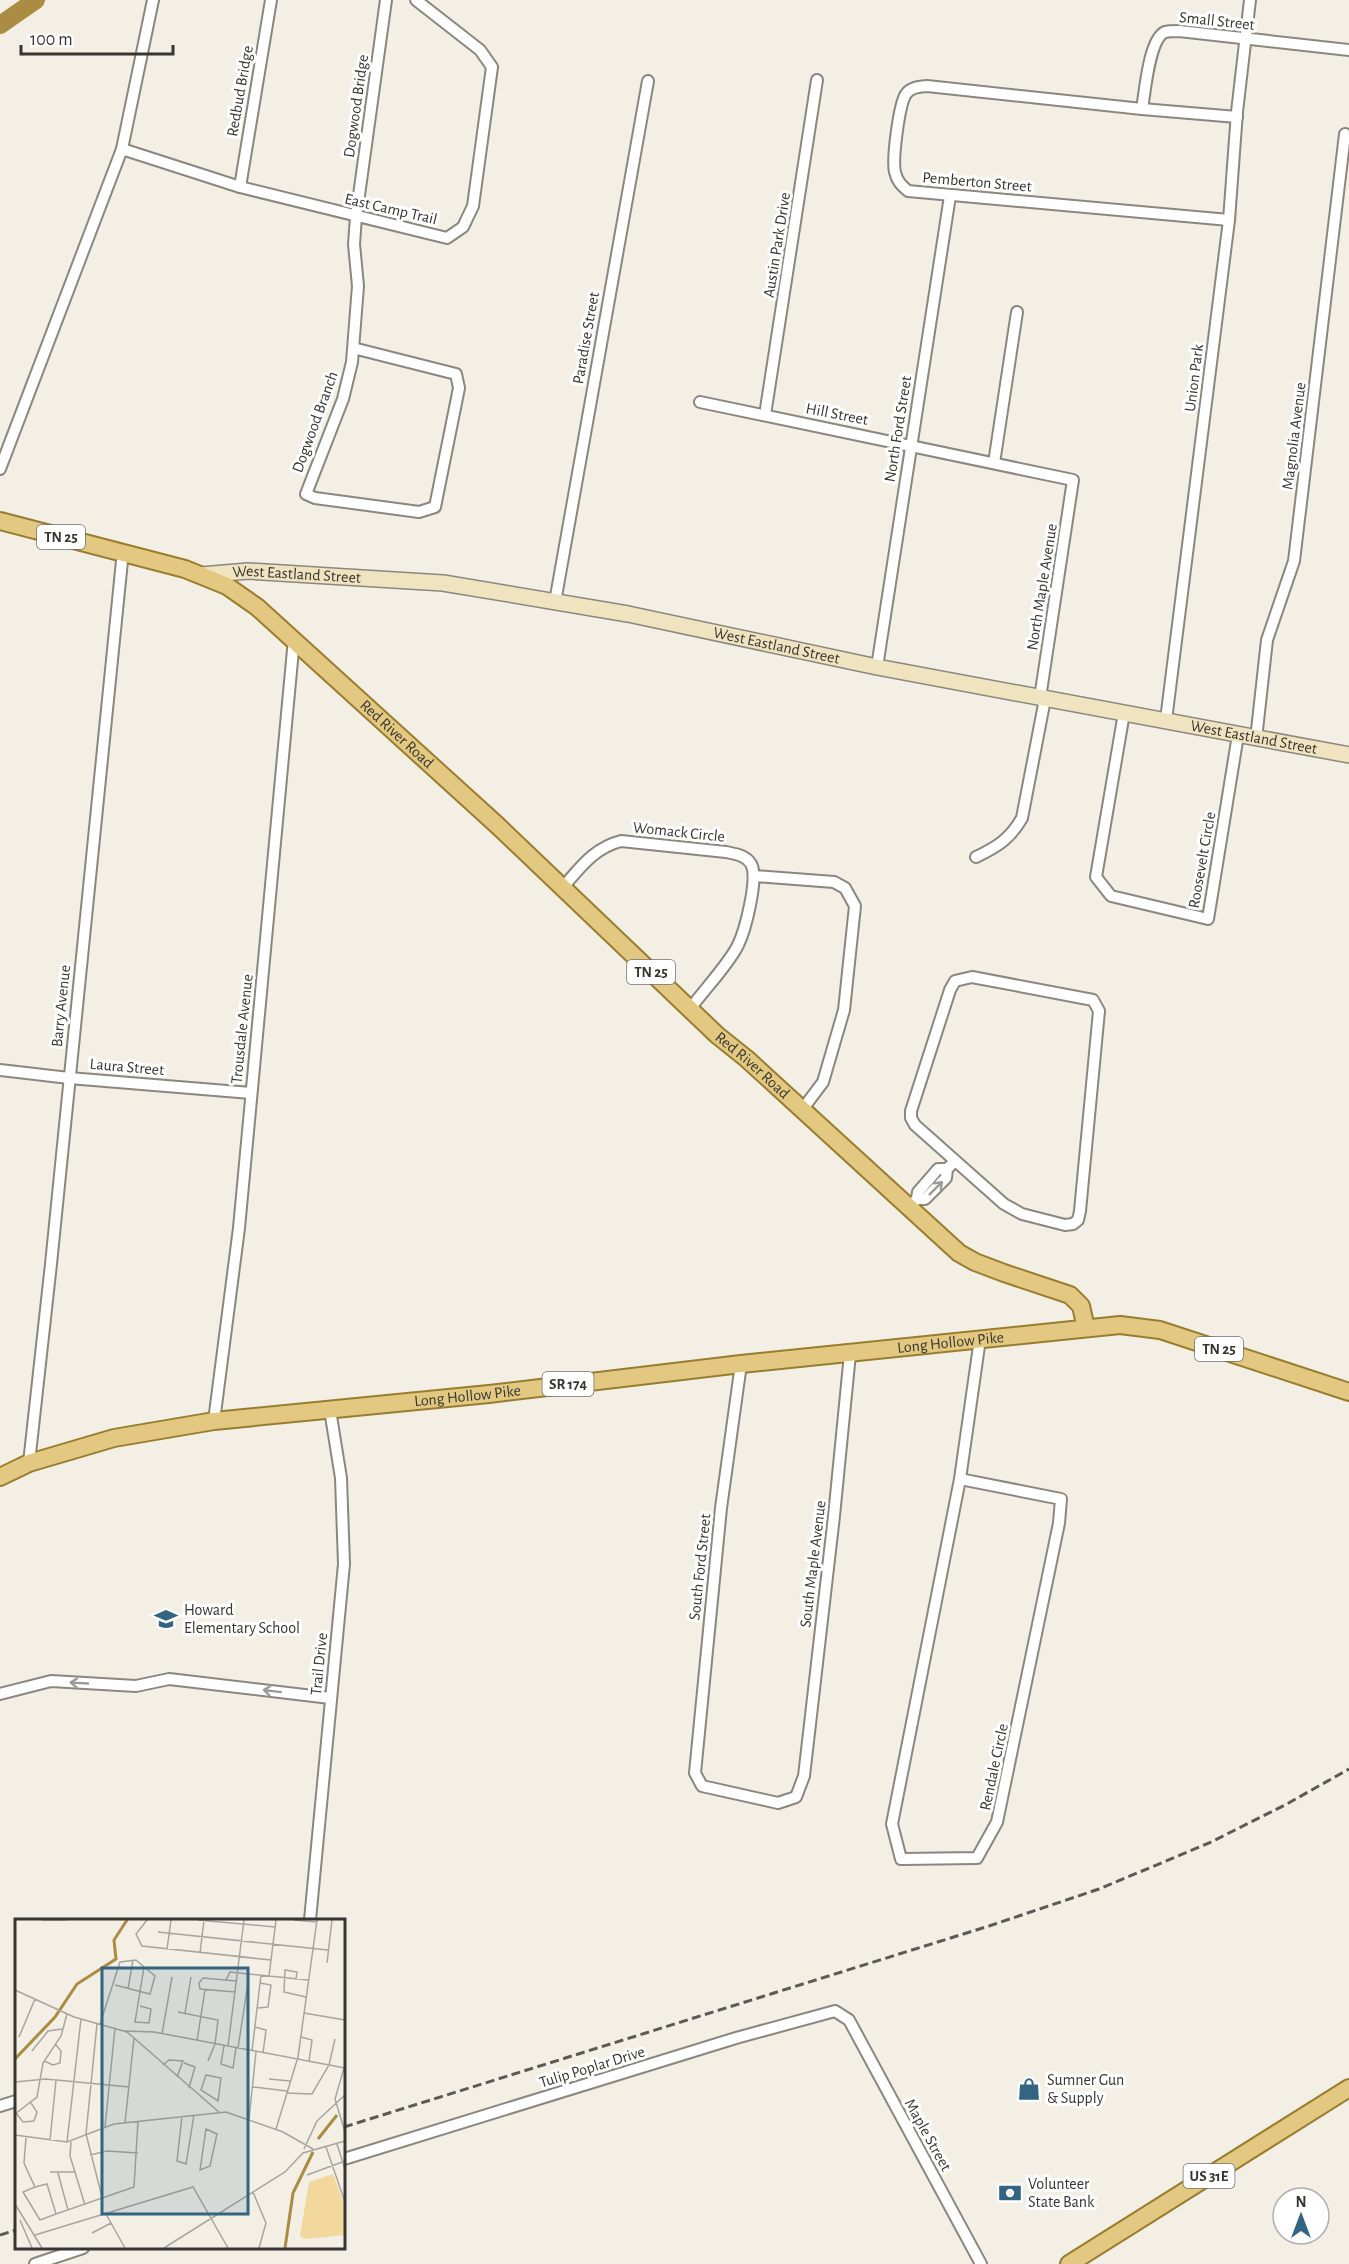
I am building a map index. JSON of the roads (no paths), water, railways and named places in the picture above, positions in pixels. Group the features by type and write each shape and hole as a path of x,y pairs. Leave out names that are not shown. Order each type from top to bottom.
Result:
{"main road":[{"name":"TN 25","path":"0,521 123,551"},
{"name":"West Eastland Street","path":"123,551 201,575 227,586"},
{"name":"Red River Road","path":"227,586 257,607 294,639 497,825 690,1008 802,1110 913,1204 959,1253 975,1262 1070,1295 1082,1306 1086,1328"},
{"name":"TN 25","path":"1086,1328 1120,1325 1160,1330 1349,1392"},
{"name":"Long Hollow Pike","path":"0,1477 29,1463 114,1438 214,1421 489,1394 741,1364 1086,1328"},
{"name":"US 31E","path":"1069,2264 1349,2088"}],"street":[{"path":"0,469 122,149 153,0"},
{"name":"Redbud Bridge","path":"240,187 271,0"},
{"name":"Dogwood Bridge","path":"356,217 386,0"},
{"name":"East Camp Trail","path":"122,149 240,187 447,238 463,227 473,206 492,67 480,50 416,0"},
{"name":"Union Park","path":"1166,720 1229,220 1244,39 1250,0"},
{"name":"Small Street","path":"1142,109 1152,50 1156,39 1165,32 1179,31 1349,50"},
{"name":"Austin Park Drive","path":"765,415 817,80"},
{"name":"Paradise Street","path":"555,602 648,81"},
{"name":"Pemberton Street","path":"1229,220 908,191 899,183 894,171 896,137 903,100 907,92 916,87 927,86 1237,117"},
{"name":"Magnolia Avenue","path":"1256,739 1267,640 1294,561 1345,134"},
{"name":"North Ford Street","path":"877,667 950,196"},
{"name":"Dogwood Branch","path":"353,348 456,374 459,388 435,507 419,512 315,498 306,494 343,399 353,348 358,286 354,244 356,217"},
{"path":"994,463 1017,312"},
{"name":"Hill Street","path":"700,402 911,444 1073,480"},
{"name":"North Maple Avenue","path":"976,857 1001,844 1014,833 1022,818 1043,698 1073,480"},
{"name":"Barry Avenue","path":"29,1463 123,551"},
{"name":"West Eastland Street","path":"201,575 248,571 443,583 640,616 877,667 1349,755"},
{"name":"Trousdale Avenue","path":"214,1421 239,1227 294,639"},
{"name":"Roosevelt Circle","path":"1124,713 1096,877 1111,896 1208,919 1238,735"},
{"name":"Womack Circle","path":"563,887 592,855 606,845 621,841 726,852 743,856 751,864 754,876"},
{"path":"690,1008 737,946 746,922 754,876 834,882 845,888 855,906 844,1010 823,1082 802,1110"},
{"path":"972,977 1094,1000 1099,1011 1078,1220 1073,1224 1065,1225 1022,1214 1004,1204 951,1165 915,1125 911,1118 911,1110 950,990 955,981 972,977"},
{"name":"Laura Street","path":"0,1070 251,1093"},
{"path":"913,1204 925,1199 946,1178 951,1165"},
{"name":"Rendale Circle","path":"960,1479 1061,1499 1059,1523 997,1822 977,1858 901,1859 892,1824 960,1479 980,1339"},
{"name":"South Maple Avenue","path":"695,1773 702,1786 778,1803 796,1797 804,1776 850,1354"},
{"name":"South Ford Street","path":"695,1773 721,1508 741,1364"},
{"name":"Trail Drive","path":"310,1919 344,1564 341,1478 330,1410"},
{"path":"0,1694 51,1681 136,1686 169,1679 330,1698"},
{"name":"Tulip Poplar Drive","path":"345,2159 736,2038 819,2015 836,2011 849,2020"},
{"name":"Maple Street","path":"849,2020 981,2264"},
{"path":"0,2106 15,2101"},
{"path":"37,2264 78,2249"}],"waterway":[{"path":"0,25 36,0"}],"railway":[{"path":"345,2127 989,1926 1099,1889 1209,1843 1285,1805 1349,1769"},
{"path":"0,2235 15,2230"}],"place":[{"name":"Howard Elementary School","path":"166,1619"},
{"name":"Sumner Gun & Supply","path":"1029,2089"},
{"name":"Volunteer State Bank","path":"1010,2193"}]}
